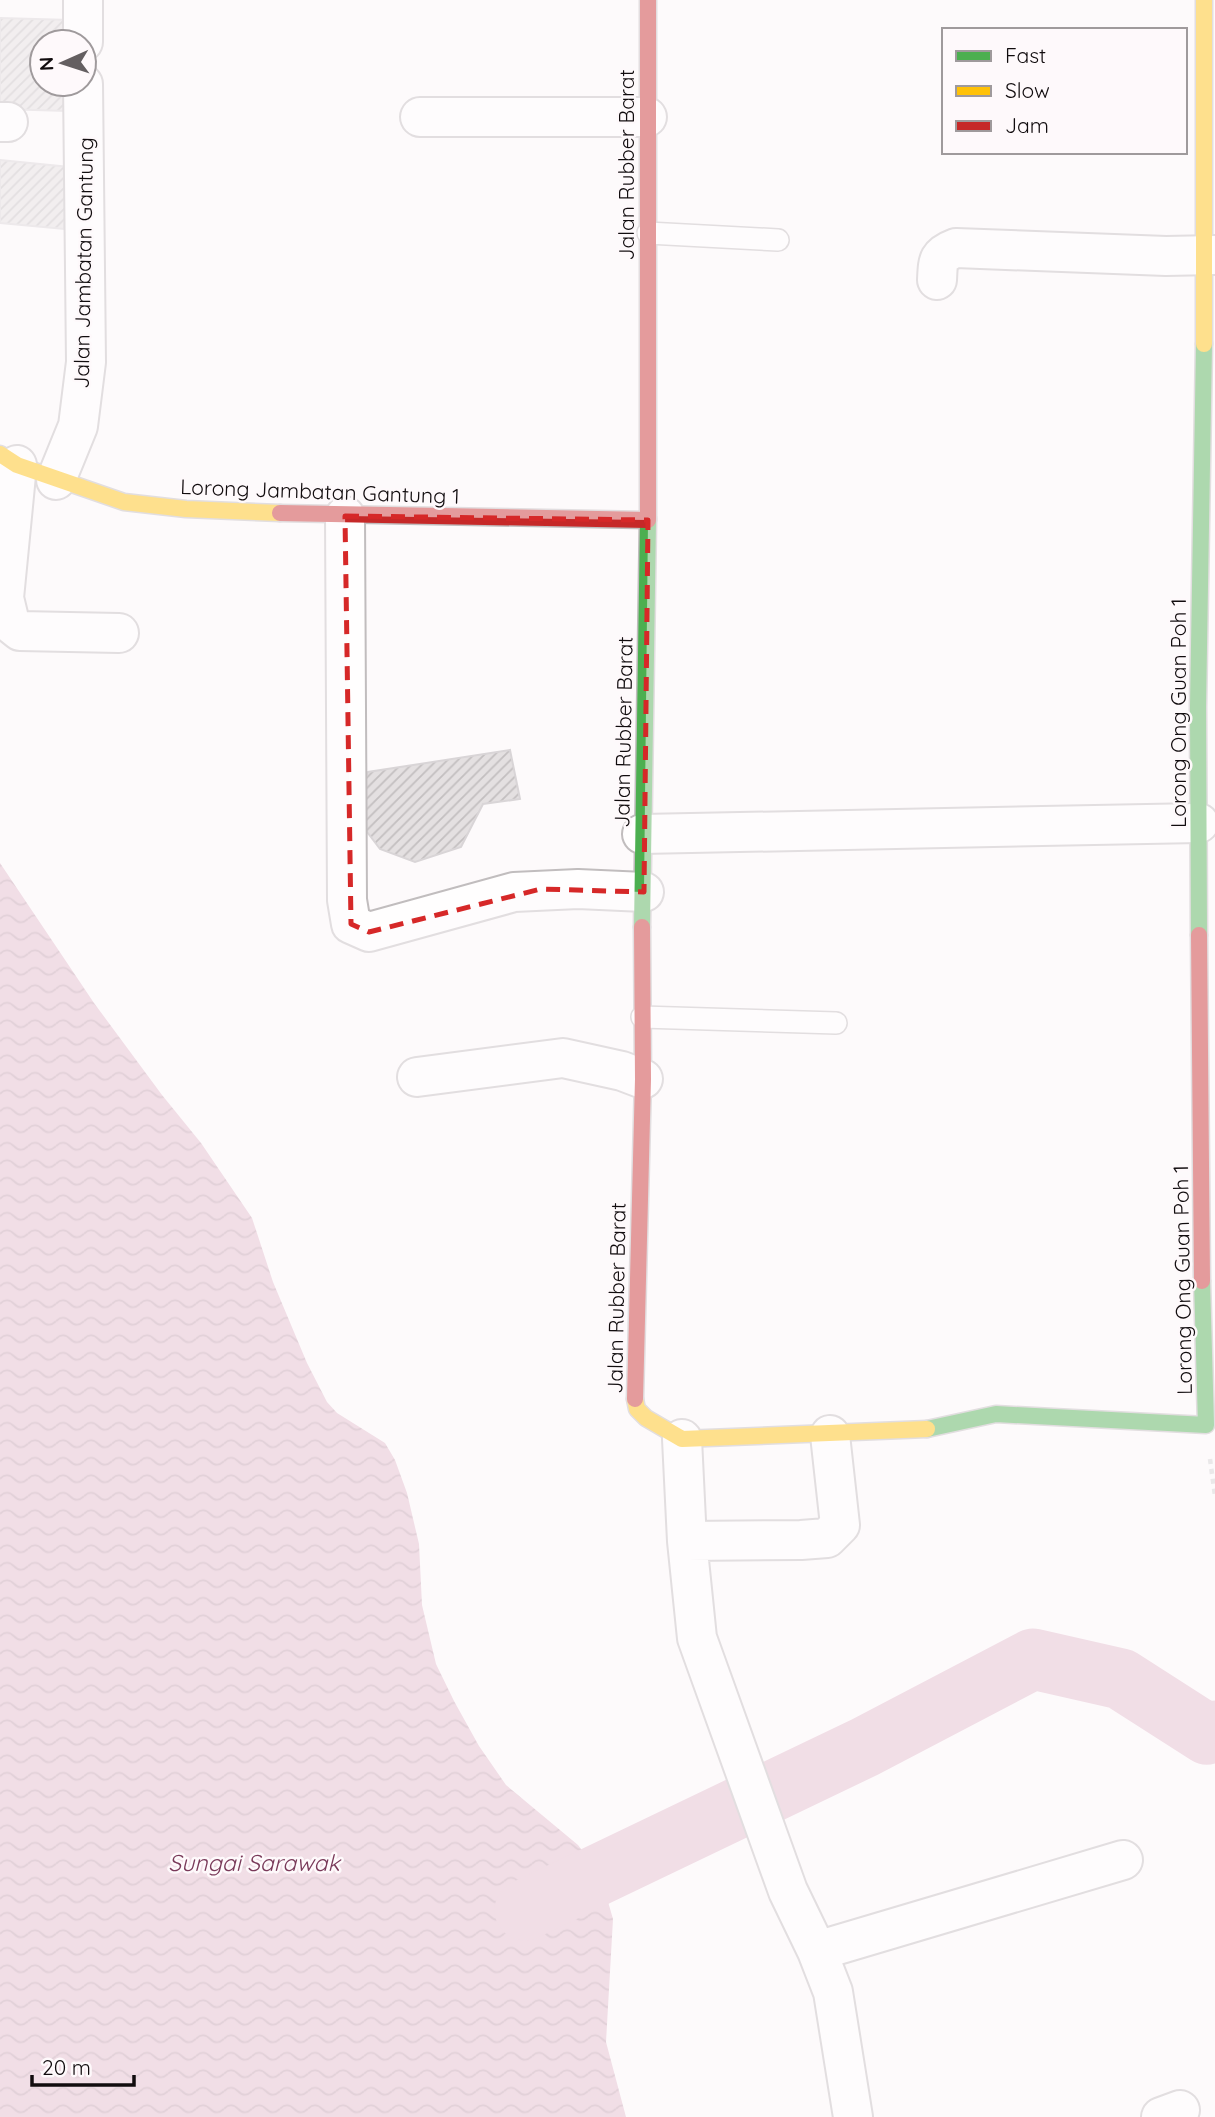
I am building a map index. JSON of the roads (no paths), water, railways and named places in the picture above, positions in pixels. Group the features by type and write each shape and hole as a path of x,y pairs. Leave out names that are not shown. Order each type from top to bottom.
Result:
{"street":[{"path":"83,0 83,28"},
{"name":"Jalan Rubber Barat","path":"648,0 648,520 642,834 643,1079 634,1392 637,1409 646,1418 682,1439"},
{"name":"Lorong Ong Guan Poh 1","path":"830,1435 929,1429 996,1414 1206,1425 1200,1204 1199,823 1207,723 1210,255 1203,0"},
{"name":"Jalan Jambatan Gantung","path":"55,480 78,426 86,362 83,98"},
{"path":"420,117 647,117"},
{"path":"937,280 938,262 943,253 956,248 1166,256 1210,255"},
{"path":"8,460 4,598 10,622 20,631 118,633"},
{"name":"Lorong Jambatan Gantung 1","path":"8,460 55,480 124,502 186,509 345,516 648,520"},
{"path":"345,516 347,900 351,924 369,932 514,892 541,889 644,892"},
{"path":"642,834 1199,823"},
{"path":"417,1077 563,1058 622,1071 643,1079"},
{"path":"687,1541 827,1538 839,1525 830,1435 682,1439 687,1541 697,1638 788,1891 833,1992 853,2117"},
{"path":"817,1951 1123,1860"}],"lane":[{"path":"648,233 778,240"},
{"path":"642,1017 836,1023"}],"water":[{"name":"Sungai Sarawak","path":"0,863 94,1003 201,1143 252,1218 273,1282 307,1363 327,1402 337,1413 385,1443 395,1460 407,1493 419,1544 422,1605 436,1664 454,1701 479,1746 506,1785 578,1845 600,1874 613,1919 606,2042 626,2117 0,2117"}],"waterway":[{"path":"525,1910 865,1747 1033,1659 1121,1679 1207,1734 1215,1731"}]}
